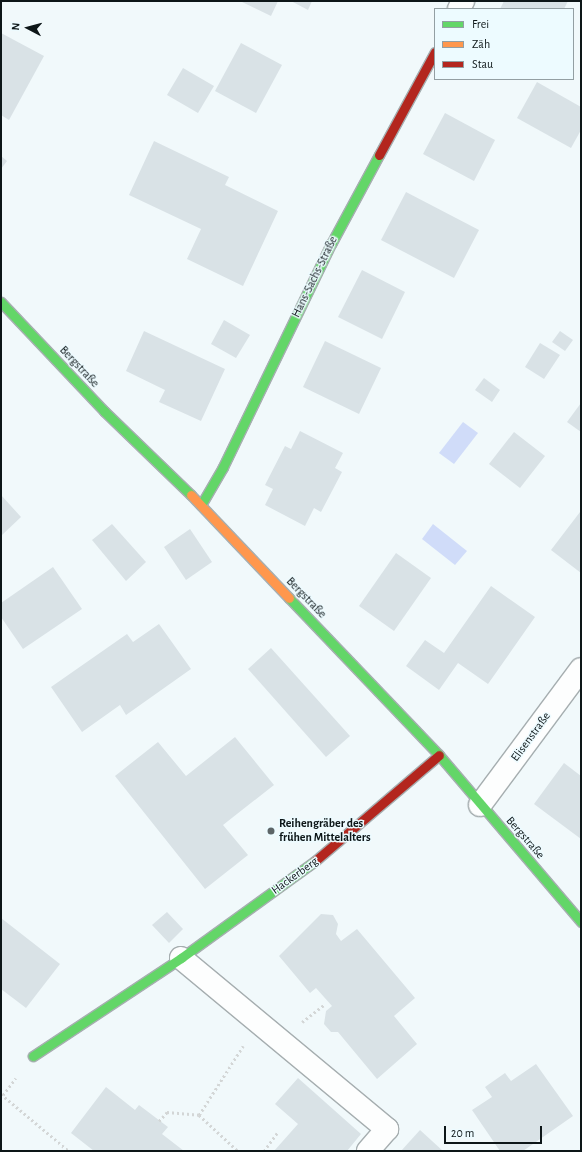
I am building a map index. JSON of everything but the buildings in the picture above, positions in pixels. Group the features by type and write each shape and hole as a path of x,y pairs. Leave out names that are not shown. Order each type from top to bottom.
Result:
{"street":[{"name":"Hans-Sachs-Straße","path":"201,505 223,467 331,244 434,54"},
{"name":"Bergstraße","path":"1,302 104,411 201,505 438,755 581,922"},
{"name":"Elisenstraße","path":"480,805 581,669"},
{"name":"Hackerberg","path":"33,1056 181,958 329,851 438,755"},
{"path":"181,958 387,1129 368,1151"}],"path":[{"path":"199,1115 258,1022"},
{"path":"1,1094 69,1151"},
{"path":"159,1121 167,1112 199,1115 238,1151"},
{"path":"264,1151 278,1132"}],"water":[{"path":"463,422 478,433 454,464 439,453"},
{"path":"433,524 467,551 455,565 422,539"}],"traffic: fast":[{"path":"201,505 223,467 331,244 379,155"},
{"path":"1,302 104,411 191,495"},
{"path":"289,598 439,755 581,922"},
{"path":"33,1056 181,958 315,861"}],"traffic: slow":[{"path":"191,495 289,598"}],"traffic: jam":[{"path":"379,155 434,54"},
{"path":"315,861 439,755"}],"place":[{"name":"Reihengräber des frühen Mittelalters","path":"271,831"}]}
